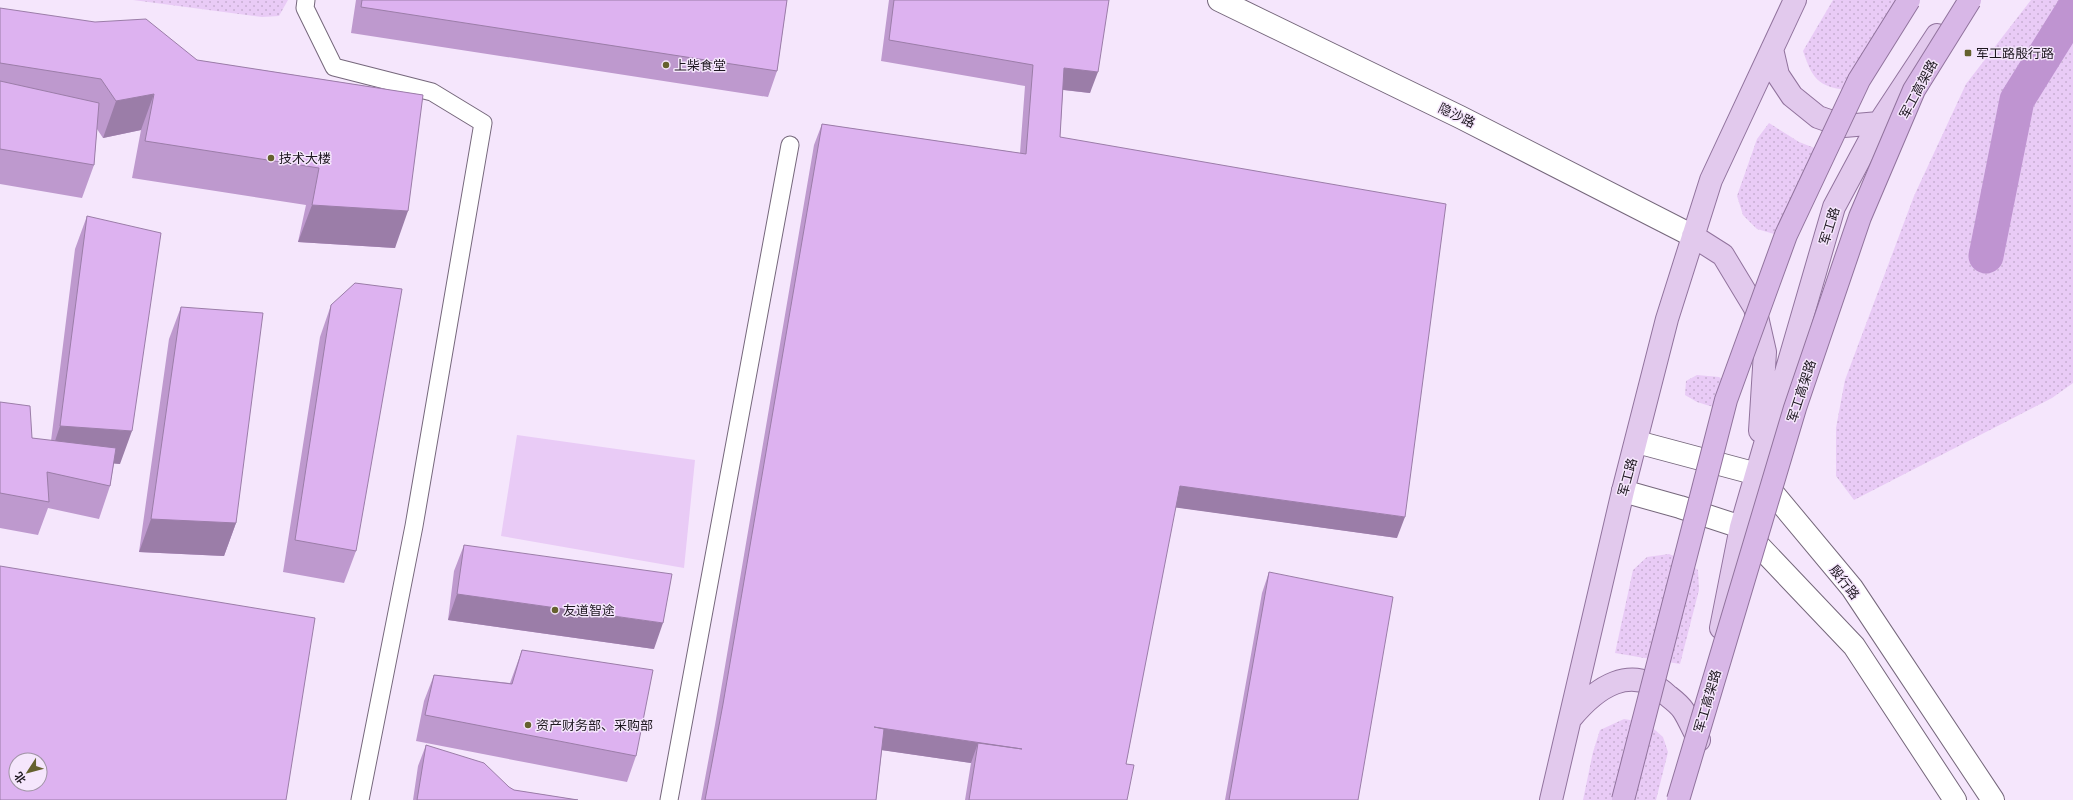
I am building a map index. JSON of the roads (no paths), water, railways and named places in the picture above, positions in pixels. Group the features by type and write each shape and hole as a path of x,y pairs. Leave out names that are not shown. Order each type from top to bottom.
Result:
{"highway":[{"path":"1623,800 1726,400 1786,235 1859,80 1909,0"},
{"name":"军工高架路","path":"1678,800 1795,408 1860,217 1914,90 1970,0"}],"main road":[{"name":"隐沙路","path":"1219,0 1460,116 1693,236"},
{"name":"军工路","path":"1551,800 1623,491 1637,442 1667,318 1711,180 1796,0"},
{"name":"军工路","path":"1690,800 1698,740 1741,527 1834,207 1879,123 1933,39 1962,0"},
{"path":"1772,49 1778,75 1792,96 1818,117 1844,126 1879,123"},
{"name":"军工路","path":"1693,236 1723,255 1756,308 1765,352 1757,474"},
{"path":"1637,442 1757,474"},
{"name":"殷行路","path":"1757,474 1852,588 1993,800"},
{"path":"1623,491 1680,507 1741,527 1854,646 1955,800"},
{"name":"军工路","path":"1570,720 1585,701 1611,684 1634,678 1657,686 1682,708 1698,740"}],"lane":[{"path":"306,0 305,8 334,67 432,92 483,123 414,526 360,800"},
{"path":"668,800 790,145"}],"waterway":[{"path":"1986,256 2017,100 2073,10"}],"place":[{"name":"军工路殷行路","path":"1968,53"},
{"name":"上柴食堂","path":"666,65"},
{"name":"技术大楼","path":"271,158"},
{"name":"友道智途","path":"555,610"},
{"name":"资产财务部、采购部","path":"528,725"}]}
